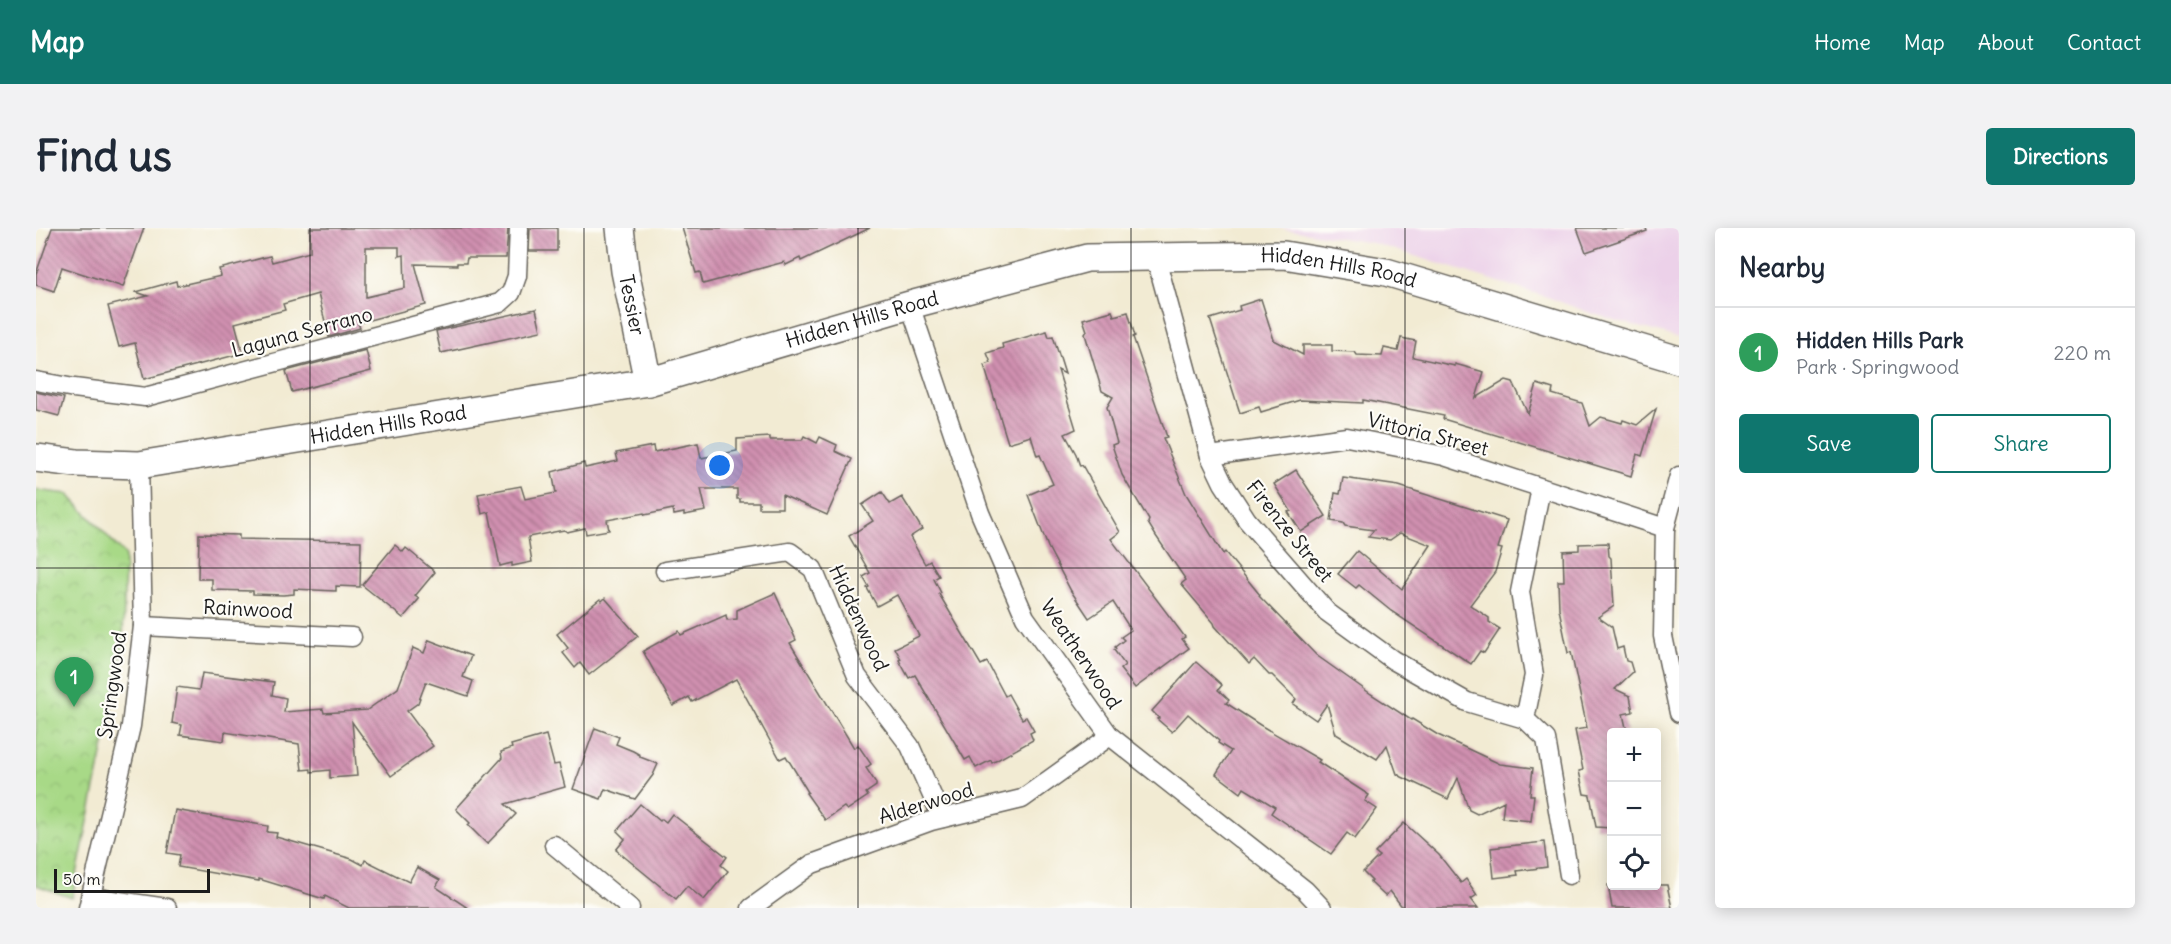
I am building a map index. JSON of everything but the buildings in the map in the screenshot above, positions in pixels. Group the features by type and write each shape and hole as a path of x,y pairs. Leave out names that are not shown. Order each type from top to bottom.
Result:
{"street":[{"name":"Laguna Serrano","path":"36,381 146,397 500,303 511,293 517,276 519,228"},
{"name":"Tessier","path":"620,228 648,382"},
{"name":"Hidden Hills Road","path":"36,458 76,463 140,465 648,382 910,305 1087,258 1284,255 1386,272 1679,360"},
{"name":"Firenze Street","path":"1156,258 1210,456 1223,483 1247,520 1327,612 1394,660 1467,702 1526,719"},
{"name":"Weatherwood","path":"910,305 980,513 1025,617 1110,736 1305,890 1322,908"},
{"name":"Vittoria Street","path":"1210,456 1347,437 1444,456 1665,528"},
{"name":"Springwood","path":"89,902 131,726 143,626 140,465"},
{"path":"1679,476 1665,528 1671,634 1679,713"},
{"path":"1541,488 1520,592 1534,675 1526,719 1546,739 1569,875"},
{"name":"Hiddenwood","path":"664,571 790,552 813,569 857,676 910,746 942,818"},
{"name":"Rainwood","path":"143,626 352,637"},
{"name":"Alderwood","path":"751,908 812,864 942,818 1022,799 1110,736"},
{"path":"554,845 630,908"},
{"path":"89,902 167,908"}],"shaded area":[{"path":"1277,228 1679,228 1679,338 1593,314 1550,298 1373,243"}],"green space":[{"path":"36,490 68,494 125,555 123,644 72,898 36,885"}],"place":[{"name":"Hidden Hills Park","path":"74,707"}]}
